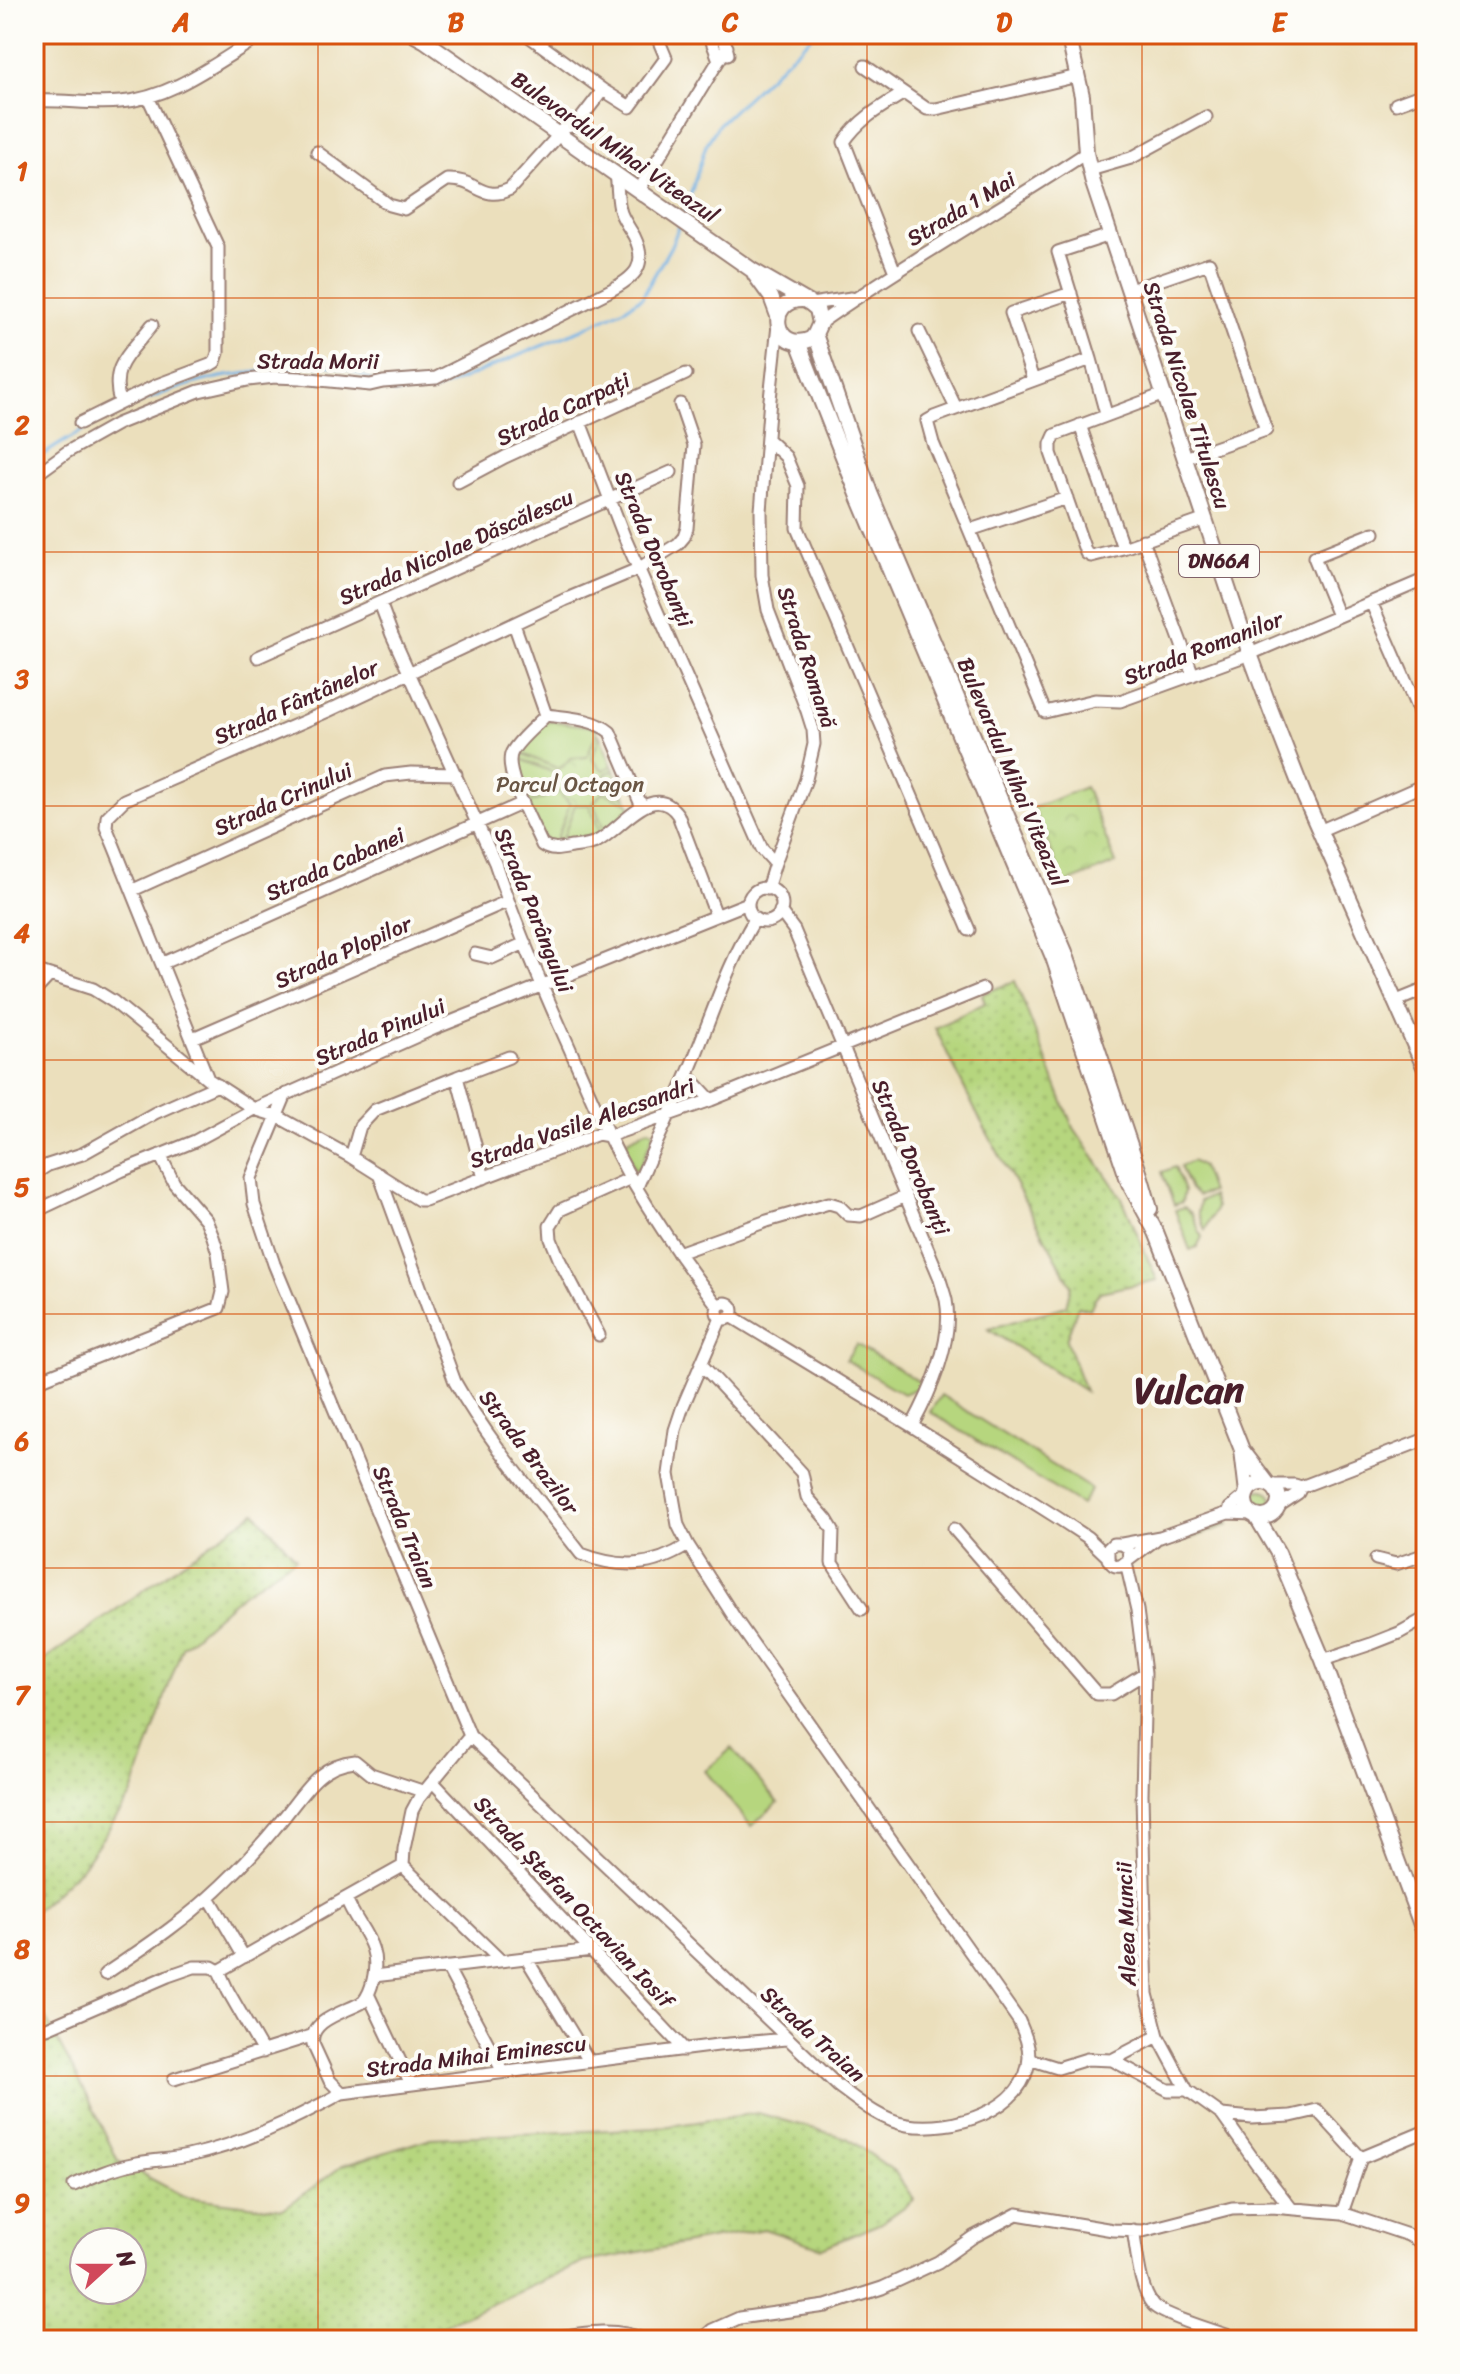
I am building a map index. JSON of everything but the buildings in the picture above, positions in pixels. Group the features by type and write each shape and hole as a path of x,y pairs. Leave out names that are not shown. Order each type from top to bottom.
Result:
{"main road":[{"name":"Strada Nicolae Titulescu","path":"1068,34 1082,96 1090,170 1250,654 1319,831 1426,1071"},
{"name":"Bulevardul Mihai Viteazul","path":"420,36 752,270 808,302"},
{"name":"Bulevardul Mihai Viteazul","path":"752,270 771,297 778,320"},
{"path":"791,301 808,302 817,309 818,329 805,341 794,341 784,336 778,320 781,310 791,301"},
{"name":"Bulevardul Mihai Viteazul","path":"818,329 870,493 1065,952 1141,1178 1156,1232 1242,1450 1246,1494"},
{"name":"Bulevardul Mihai Viteazul","path":"794,341 1043,931 1129,1183 1156,1232"},
{"name":"Bulevardul Mihai Viteazul","path":"1242,1450 1270,1485"},
{"path":"1278,1553 1279,1496 1270,1485 1255,1484 1246,1494 1246,1505 1278,1553 1323,1660 1426,1938"},
{"path":"1255,1515 1266,1516 1277,1509"}],"street":[{"path":"34,101 123,102 148,97 199,76 264,34"},
{"path":"526,34 630,107 666,58 658,39 669,34"},
{"path":"709,34 725,54"},
{"path":"639,190 725,54 723,34"},
{"path":"865,66 927,109 1078,76"},
{"path":"317,152 389,205 404,209 447,180 455,179 498,195 510,189 566,127 576,125 603,90"},
{"path":"895,272 844,142 869,114 904,93"},
{"path":"1396,104 1426,93"},
{"path":"80,423 120,402 197,382 215,362 218,353 218,247 148,97"},
{"path":"1090,170 1131,158 1206,117"},
{"name":"Strada 1 Mai","path":"818,329 895,272 1030,191 1086,153"},
{"name":"Strada Morii","path":"34,476 67,452 197,382 275,377 370,385 423,381 448,374 626,282 638,269 641,257 636,240 621,213 616,174"},
{"path":"1106,414 1058,252 1110,235"},
{"path":"1130,290 1209,263 1262,416 1266,430 1185,458"},
{"path":"1033,380 1011,313 1071,293"},
{"name":"Strada 1 Mai","path":"808,302 856,298"},
{"name":"Strada Romană","path":"767,889 806,779 814,744 807,711 768,610 764,591 761,511 778,320"},
{"path":"120,402 116,377 120,366 152,325"},
{"path":"919,331 956,408"},
{"path":"774,357 794,341"},
{"path":"1067,498 970,530 933,443 927,421 1091,359"},
{"name":"Strada Carpați","path":"458,482 486,466 686,374"},
{"path":"1164,394 1055,435 1051,453 1086,553 1091,556 1206,519"},
{"name":"Strada Fântânelor","path":"213,1082 106,827 107,817 124,800 638,569 678,544 687,528 694,458 692,435 680,404"},
{"name":"Strada Dorobanți","path":"580,422 638,569 762,849 775,863"},
{"path":"1080,425 1123,548"},
{"path":"767,439 786,457 798,486 797,528 969,930"},
{"name":"Strada Nicolae Dăscălescu","path":"258,657 671,472"},
{"name":"Strada Romanilor","path":"970,530 1045,712 1095,700 1120,701 1250,654 1426,579"},
{"path":"1338,616 1314,557 1374,533"},
{"path":"1143,540 1193,675"},
{"path":"1371,602 1426,728"},
{"name":"Strada Parângului","path":"380,603 495,863 542,985 609,1136 634,1183"},
{"path":"514,624 546,715"},
{"path":"546,715 512,752 509,763 542,845 555,850 596,842 642,807 656,801 664,802 673,807 678,815 716,915"},
{"path":"546,715 593,722 610,732 642,807"},
{"name":"Strada Crinului","path":"133,890 385,776 456,774"},
{"path":"1319,831 1426,784"},
{"name":"Strada Cabanei","path":"163,963 523,803"},
{"path":"767,889 779,897 780,911 770,921 755,919 749,912 748,903 753,894 767,889"},
{"name":"Strada Plopilor","path":"193,1038 508,901"},
{"name":"Strada Pinului","path":"34,1212 195,1141 254,1109 433,1029 748,903"},
{"name":"Strada Dorobanți","path":"780,911 794,930 939,1276 947,1302 942,1355 933,1386 912,1426"},
{"path":"599,1335 560,1261 551,1239 550,1226 560,1210 634,1183 687,1074 711,1013 755,919"},
{"path":"475,954 492,958 525,943"},
{"name":"Strada Vasile Alecsandri","path":"34,970 93,989 114,1002 213,1082 254,1109 277,1116 419,1200 431,1199 598,1134 609,1136 711,1100 983,989"},
{"path":"34,992 50,975"},
{"path":"1394,1002 1426,989"},
{"path":"351,1157 360,1126 375,1110 509,1057"},
{"path":"687,1074 711,1100"},
{"path":"457,1077 484,1178"},
{"path":"34,1174 48,1165 82,1154 213,1082"},
{"name":"Strada Traian","path":"286,1094 251,1178 254,1204 274,1264 470,1736 786,2039 838,2086 865,2105 904,2125 928,2127 967,2121 986,2113 1015,2091 1029,2059"},
{"path":"34,1382 219,1308 223,1292 213,1237 206,1220 174,1183 160,1155"},
{"name":"Strada Brazilor","path":"379,1174 455,1382 494,1443 581,1554 622,1565 649,1563 670,1557 688,1545"},
{"path":"634,1183 678,1253 718,1306 717,1313 912,1426 1087,1537 1119,1561"},
{"path":"678,1253 767,1221 829,1203 839,1206 848,1215 861,1216 906,1196"},
{"path":"726,1317 701,1364 675,1430 669,1474 678,1525 688,1545 761,1656 1011,2007 1027,2040 1029,2059 1058,2068 1087,2059 1112,2060 1168,2090 1187,2090 1222,2115 1291,2208"},
{"path":"701,1364 802,1473 807,1497 833,1530 832,1563 862,1609"},
{"path":"1270,1485 1301,1487 1426,1439"},
{"path":"1277,1509 1301,1487"},
{"path":"1228,1513 1246,1494"},
{"path":"1119,1561 1108,1549 1160,1537 1228,1513 1255,1515"},
{"path":"954,1529 1097,1694 1111,1694 1145,1673"},
{"path":"1087,1537 1128,1548 1119,1561"},
{"path":"1119,1561 1160,1537"},
{"path":"1376,1559 1396,1564 1426,1554"},
{"name":"Aleea Muncii","path":"1119,1561 1137,1610 1145,1673 1142,1794 1147,1994 1158,2036 1187,2090"},
{"path":"1323,1660 1399,1633 1426,1618"},
{"path":"470,1736 412,1811 403,1866 501,1961"},
{"path":"105,1974 171,1929 209,1897 263,1843 312,1782 338,1762 355,1761 371,1774 425,1792"},
{"name":"Strada Ștefan Octavian Iosif","path":"433,1782 685,2050"},
{"path":"219,1971 403,1866"},
{"path":"209,1897 244,1957"},
{"path":"174,2079 311,2036 316,2028 369,1996 374,1976 373,1948 346,1898"},
{"path":"374,1976 592,1950"},
{"path":"526,1958 589,2061"},
{"path":"47,2028 168,1976 194,1967 212,1967 219,1971 263,2052"},
{"path":"447,1967 503,2072"},
{"path":"369,1996 411,2084"},
{"name":"Strada Mihai Eminescu","path":"311,2036 330,2081 342,2093 786,2039"},
{"path":"1112,2060 1158,2036"},
{"path":"74,2185 106,2171 135,2163 188,2156 278,2127 342,2093"},
{"path":"1222,2115 1291,2116 1317,2110 1361,2158"},
{"path":"1342,2213 1361,2158 1426,2131"},
{"path":"701,2340 712,2330 739,2318 826,2306 882,2288 938,2262 973,2237 1017,2214 1113,2230 1143,2231 1232,2208 1291,2208 1342,2213 1408,2235 1426,2245"},
{"path":"1133,2230 1142,2280 1153,2306 1242,2340"},
{"path":"541,2340 604,2331 632,2334 645,2340"}],"green space":[{"path":"545,722 595,727 597,731 587,757 571,758 559,769 516,751"},
{"name":"Parcul Octagon","path":"595,727 631,808 601,834 554,846 527,801 514,771 516,751"},
{"path":"600,736 612,766 603,770 592,759"},
{"path":"514,756 557,774 557,787 526,799 514,771"},
{"path":"614,770 626,797 605,788 605,774"},
{"path":"1085,787 1116,863 1065,884 1033,808"},
{"path":"558,792 570,804 554,846 546,843 528,804"},
{"path":"603,792 628,803 631,808 605,831 593,803"},
{"path":"575,805 589,805 601,834 560,846"},
{"path":"1015,981 1072,1125 1122,1198 1157,1280 1100,1292 1090,1309 1078,1306 1066,1340 1085,1391 988,1329 1066,1306 1071,1285 977,1114 935,1028 985,1003 982,994"},
{"path":"648,1129 653,1131 653,1135 640,1168 634,1170 624,1144"},
{"path":"1192,1161 1202,1167 1211,1192 1198,1196 1190,1190 1180,1166"},
{"path":"1175,1167 1184,1191 1182,1202 1174,1205 1162,1172"},
{"path":"1212,1196 1216,1208 1205,1230 1198,1213 1200,1201"},
{"path":"1184,1207 1192,1214 1202,1237 1197,1247 1190,1250 1175,1210"},
{"path":"856,1344 925,1385 903,1394 846,1360"},
{"path":"941,1395 1091,1489 1081,1505 930,1412"},
{"path":"1262,1490 1269,1493 1272,1500 1269,1507 1262,1510 1255,1507 1252,1500 1255,1493"},
{"path":"255,1512 296,1558 242,1594 182,1647 131,1796 83,1866 34,1913 34,1662 43,1661"},
{"path":"1228,1522 1229,1525 1149,1553 1148,1550"},
{"path":"732,1748 778,1803 751,1826 705,1771"},
{"path":"34,1997 89,2099 118,2161 185,2197 283,2209 342,2166 431,2138 656,2128 758,2113 847,2138 895,2172 914,2200 881,2223 822,2248 764,2229 585,2262 442,2326 403,2340 34,2340"}],"waterway":[{"path":"684,215 706,145 719,124 814,34"},
{"path":"381,386 394,393 434,391 624,309 642,297 679,226"},
{"path":"34,461 76,434 121,411 168,392 216,378 319,365 344,368 371,380"}],"district":[{"name":"Vulcan","path":"1189,1390"}]}
